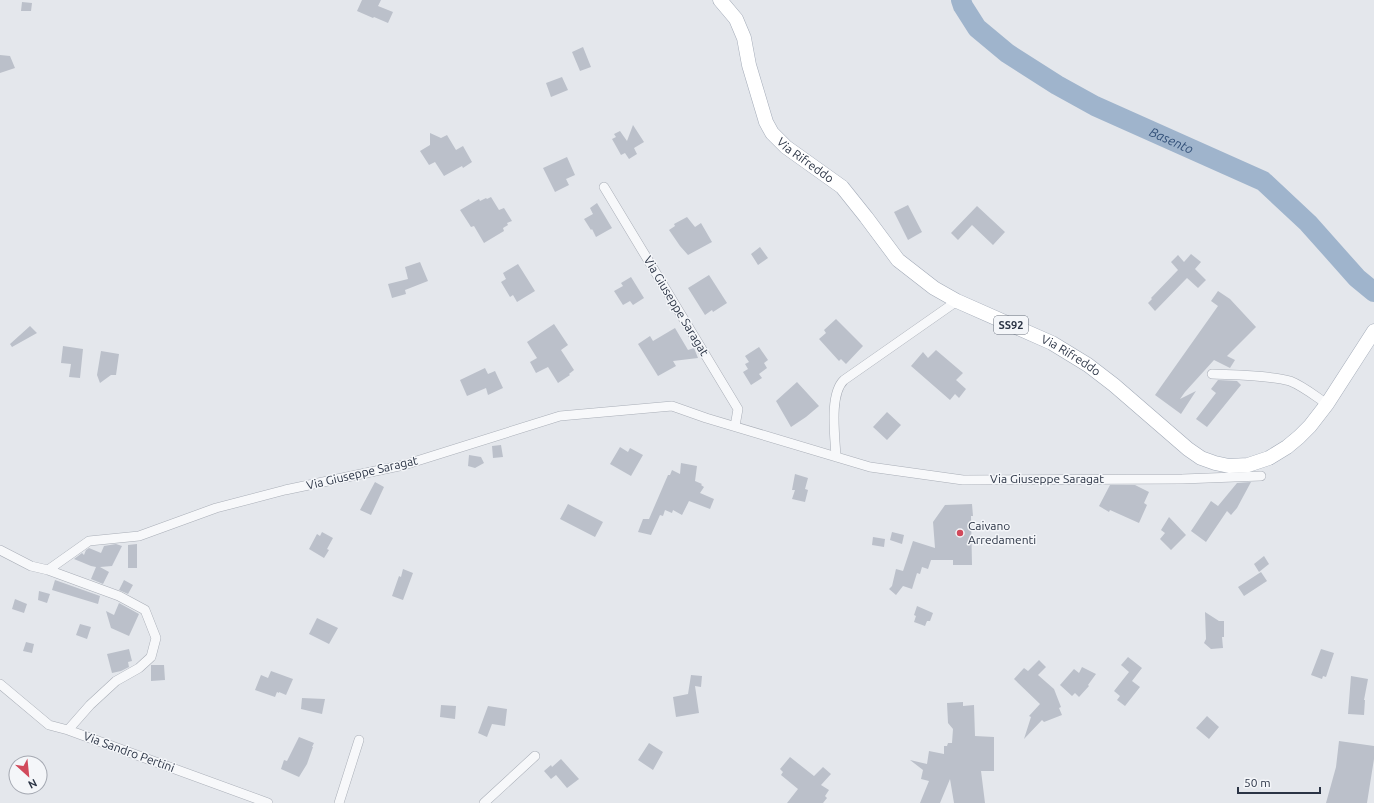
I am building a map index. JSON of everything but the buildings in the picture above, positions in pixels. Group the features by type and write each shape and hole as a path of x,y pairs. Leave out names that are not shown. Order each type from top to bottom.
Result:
{"main road":[{"name":"Via Rifreddo","path":"720,0 736,19 744,38 749,65 766,122 772,133 786,147 842,187 898,260 934,288 1052,343 1088,365 1114,385 1188,449 1201,458 1215,463 1236,466 1269,458 1287,447 1300,437 1310,426 1370,337"}],"street":[{"name":"Via Giuseppe Saragat","path":"604,187 738,409 735,426"},
{"path":"836,457 835,398 839,384 957,300"},
{"path":"1212,374 1278,378 1290,382 1307,391 1326,404"},
{"name":"Via Giuseppe Saragat","path":"48,570 89,541 139,536 216,508 285,490 404,465 560,416 672,406 870,467 963,480 1182,479 1261,476"},
{"path":"0,550 30,566 48,570 119,596 145,610 156,638 151,656 139,668 116,681 90,705 68,730"},
{"name":"Via Sandro Pertini","path":"0,684 49,725 68,730 268,803"},
{"path":"339,803 359,740"},
{"path":"484,803 535,756"}],"waterway":[{"name":"Basento","path":"961,0 963,6 977,28 1007,53 1057,85 1095,106 1263,181 1308,223 1357,278 1374,292"}],"place":[{"name":"Caivano Arredamenti","path":"960,533"}]}
